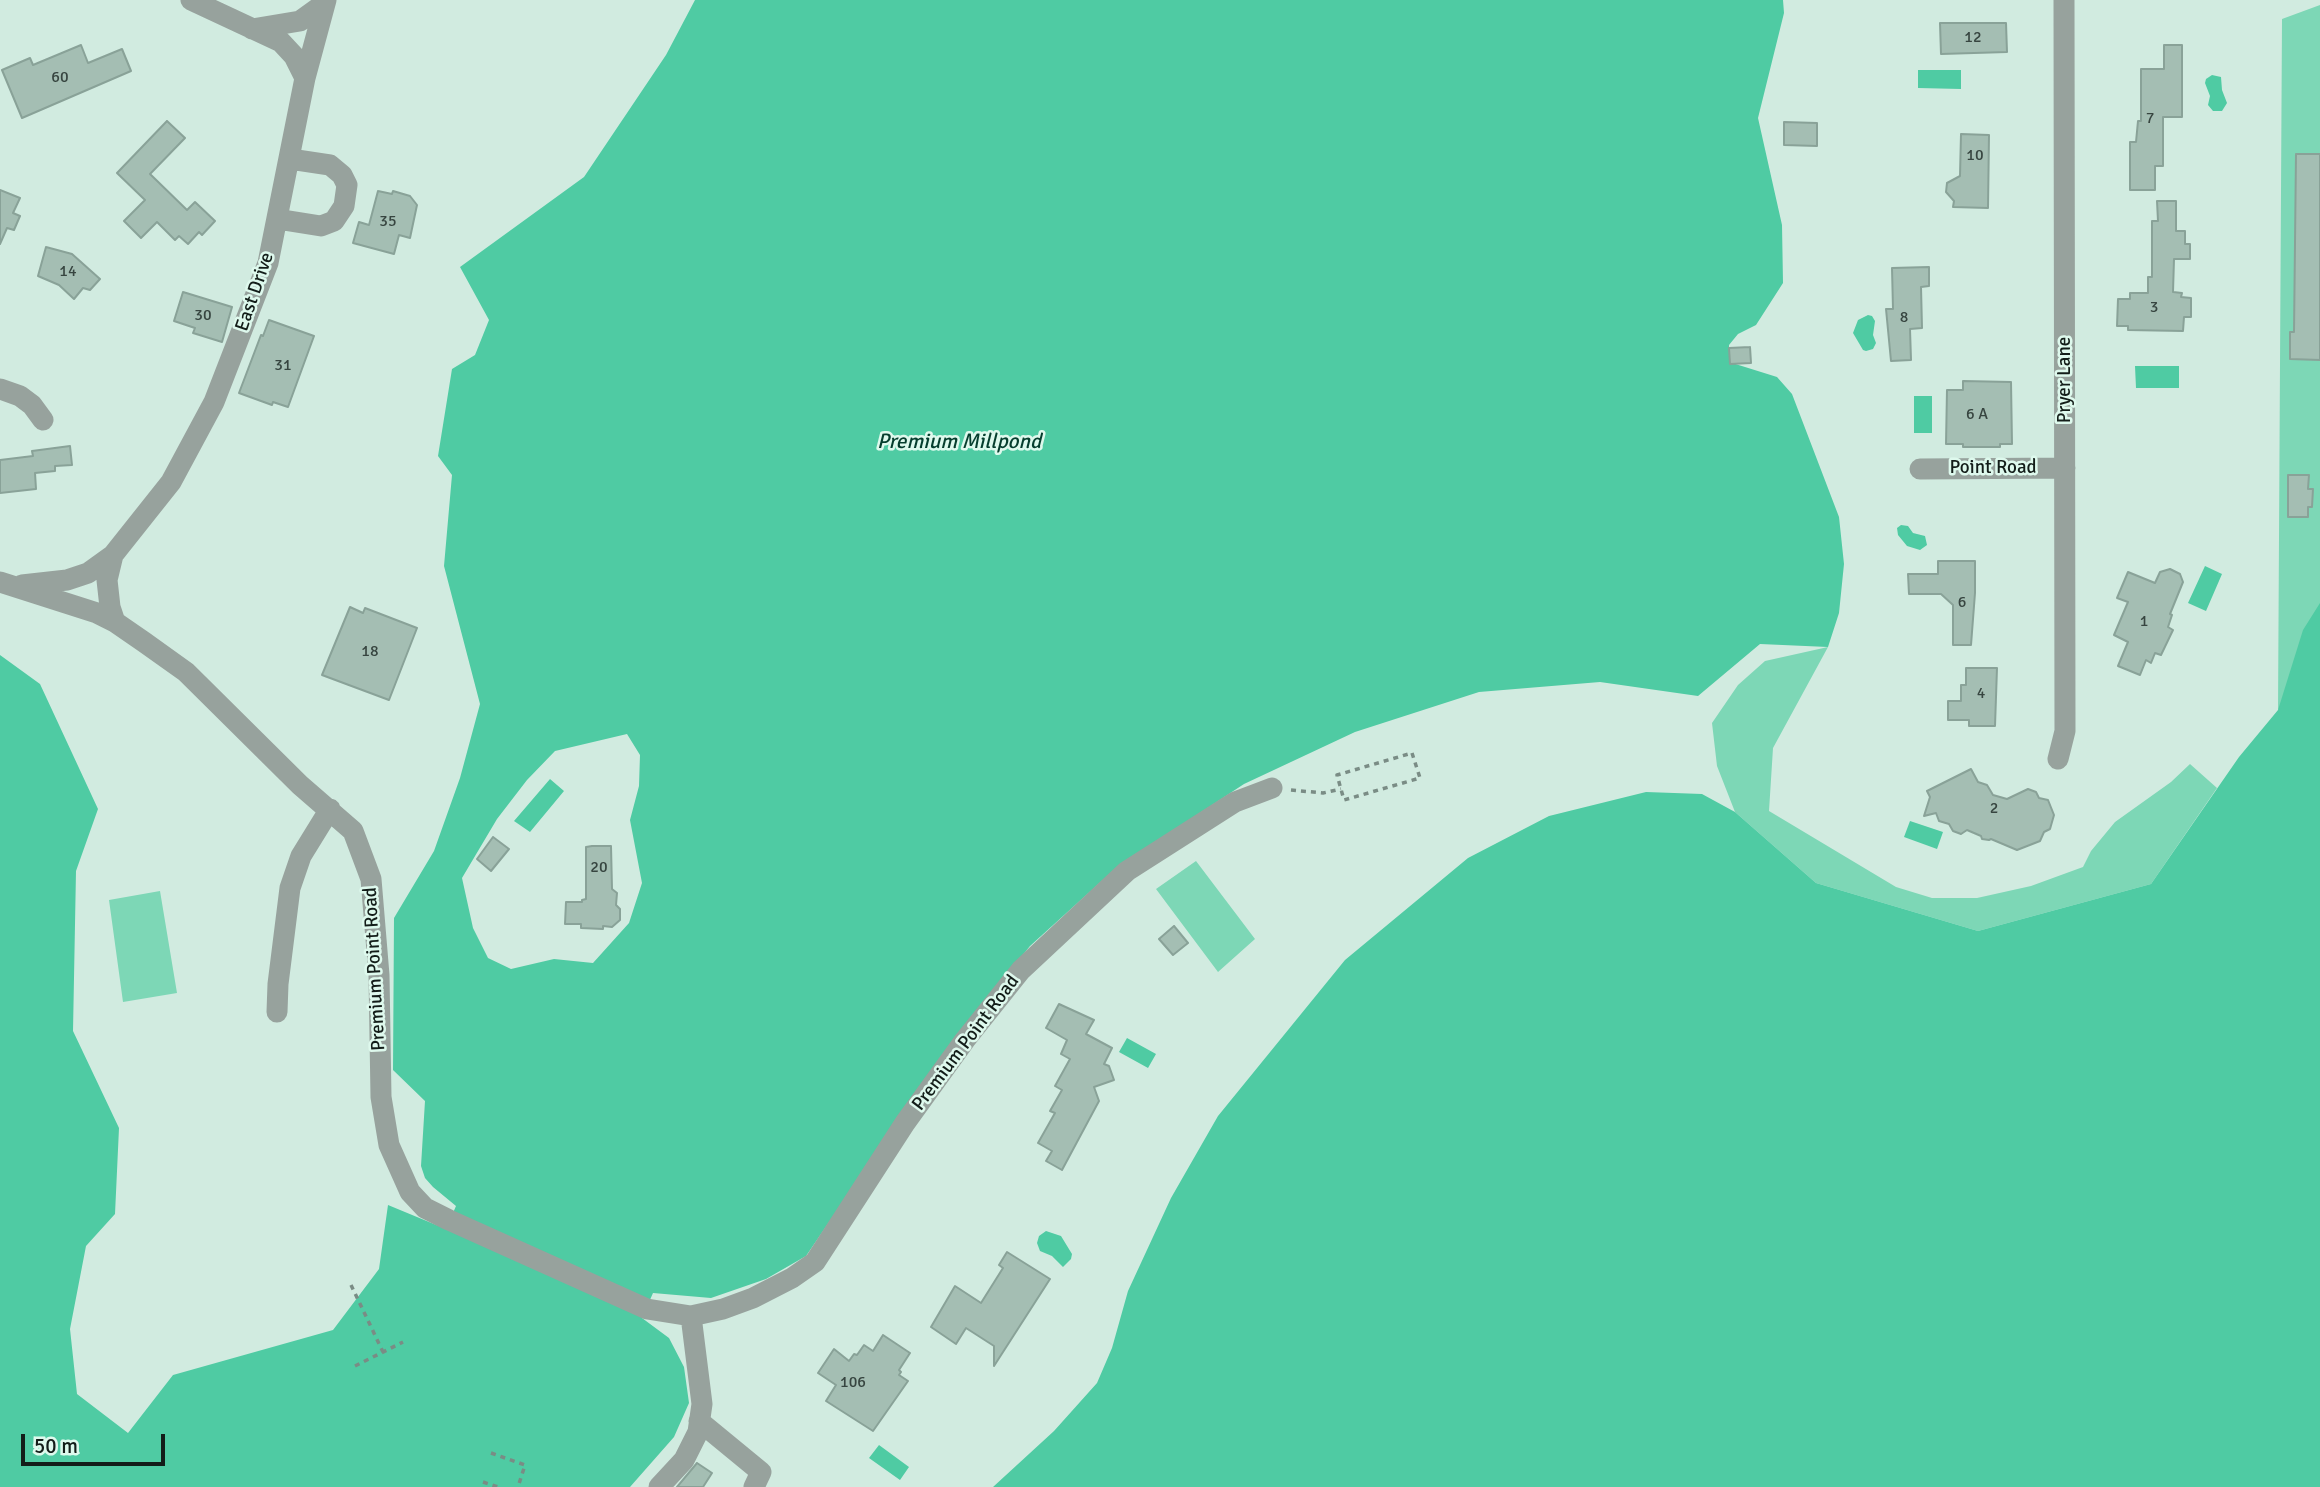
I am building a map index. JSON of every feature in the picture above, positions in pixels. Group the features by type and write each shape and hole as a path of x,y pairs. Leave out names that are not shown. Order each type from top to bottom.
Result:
{"street":[{"path":"191,0 281,42 294,56 305,78"},
{"name":"Pryer Lane","path":"2058,759 2065,731 2064,0"},
{"path":"250,29 300,20 326,1"},
{"name":"East Drive","path":"7,584 67,580 88,573 113,555 171,482 214,402 268,263 305,78 326,1"},
{"path":"276,219 321,226 334,221 344,206 347,185 342,175 330,165 290,159"},
{"path":"0,389 20,396 32,405 43,420"},
{"name":"Point Road","path":"1920,469 2065,468"},
{"path":"113,555 107,580 110,607 115,622"},
{"name":"Premium Point Road","path":"7,584 76,606 115,622 186,672 300,785 353,831 372,879 379,975 381,1097 389,1145 410,1192 425,1208 449,1220 647,1309 691,1316 723,1309 753,1298 792,1278 815,1262 905,1123 965,1040 1021,970 1127,872 1235,802 1272,788"},
{"path":"277,1012 290,888 301,856 330,809"},
{"path":"659,1487 684,1460 698,1432 702,1404 691,1316"},
{"path":"699,1421 761,1472 754,1487"}],"path":[{"path":"1412,753 1420,778 1344,800 1340,789 1337,775 1412,753"},
{"path":"1272,788 1323,793 1340,789"},
{"path":"351,1285 383,1352"},
{"path":"355,1366 403,1342"},
{"path":"491,1453 526,1465 518,1487"},
{"path":"483,1482 498,1487"}],"shaded area":[{"path":"2320,5 2320,675 2278,710 2282,19"},
{"path":"1828,647 1773,748 1769,811 1896,887 1932,898 1977,898 2031,886 2083,867 2091,851 2115,822 2171,782 2190,764 2217,788 2151,884 1978,931 1816,883 1735,812 1717,766 1712,723 1738,685 1765,661"},
{"path":"1196,861 1255,939 1218,972 1156,889"},
{"path":"160,891 177,993 123,1002 109,900"}],"water":[{"name":"Premium Millpond","path":"695,0 1783,0 1784,13 1758,118 1782,225 1783,283 1756,325 1738,334 1729,345 1729,362 1777,377 1792,394 1839,517 1844,564 1839,613 1828,647 1760,644 1698,696 1600,682 1479,692 1355,732 1244,784 1115,869 1030,946 949,1046 806,1256 766,1279 711,1298 653,1293 642,1318 669,1338 684,1367 689,1403 674,1437 630,1487 0,1487 0,655 40,684 98,809 76,871 73,1031 119,1128 115,1214 86,1246 70,1329 77,1394 128,1433 173,1375 333,1330 379,1269 388,1205 446,1229 456,1206 425,1178 421,1166 425,1101 393,1070 394,918 434,851 460,778 480,704 444,566 452,475 438,456 452,369 475,355 489,320 460,267 584,177 666,55","holes":["627,734 640,755 639,786 630,820 642,883 629,923 593,963 554,959 511,969 488,958 473,928 462,878 497,819 527,780 555,751"]},
{"path":"1918,70 1961,70 1961,89 1918,88"},
{"path":"2212,75 2221,77 2227,103 2222,111 2213,111 2208,105 2210,96 2205,83"},
{"path":"1868,315 1875,321 1873,335 1876,343 1873,349 1866,351 1853,333 1858,320"},
{"path":"2135,366 2179,366 2179,388 2136,388"},
{"path":"1914,396 1932,396 1932,433 1914,433"},
{"path":"1901,525 1908,526 1913,533 1925,536 1927,545 1920,550 1907,546 1898,535 1897,528"},
{"path":"2205,566 2222,574 2206,611 2188,603"},
{"path":"2320,603 2320,1487 993,1487 1054,1431 1097,1383 1112,1348 1128,1291 1171,1198 1218,1116 1345,960 1468,858 1549,816 1646,792 1702,794 1735,812 1816,883 1978,931 2151,884 2239,757 2278,710 2303,630"},
{"path":"550,779 564,791 530,832 514,821"},
{"path":"1910,821 1943,832 1937,849 1904,837"},
{"path":"1127,1038 1156,1054 1148,1068 1119,1052"},
{"path":"1046,1231 1061,1236 1072,1254 1063,1267 1052,1256 1040,1251 1037,1243 1039,1236"},
{"path":"879,1445 909,1467 900,1480 869,1458"}],"building":[{"path":"1940,23 2006,23 2007,52 1941,54"},
{"path":"81,45 88,63 122,49 131,71 22,118 2,70 30,58 33,65"},
{"path":"2164,45 2182,45 2182,117 2163,117 2163,166 2155,166 2155,190 2130,190 2130,142 2136,142 2138,121 2141,121 2141,69 2164,69"},
{"path":"167,121 185,138 150,174 187,210 195,202 215,221 202,235 199,232 188,244 179,236 175,240 157,222 141,238 124,221 145,200 117,173"},
{"path":"1784,122 1817,123 1817,146 1784,145"},
{"path":"1961,134 1989,135 1988,208 1953,207 1954,201 1946,192 1947,183 1960,176"},
{"path":"2296,154 2320,154 2320,360 2290,359 2290,332 2294,332"},
{"path":"0,190 20,198 13,213 20,216 14,230 7,228 0,244"},
{"path":"378,191 392,194 393,191 410,196 417,205 410,238 399,235 394,254 353,243 359,222 369,225"},
{"path":"2157,201 2176,201 2176,231 2185,231 2185,244 2190,244 2190,259 2174,259 2173,292 2182,293 2181,297 2191,298 2191,317 2184,317 2183,331 2128,330 2128,326 2117,326 2118,299 2130,299 2130,293 2148,293 2148,277 2152,277 2152,221 2158,221"},
{"path":"46,247 72,254 100,279 90,290 83,288 74,299 59,285 38,276"},
{"path":"1929,267 1929,286 1921,287 1922,328 1910,329 1911,360 1891,361 1886,309 1893,309 1892,268"},
{"path":"183,292 232,307 222,342 193,333 195,328 174,321"},
{"path":"269,320 314,336 288,407 273,402 272,405 239,393"},
{"path":"1750,347 1751,363 1730,364 1729,348"},
{"path":"1963,381 2011,382 2012,444 2000,444 2000,447 1963,447 1963,444 1946,444 1947,390 1963,390"},
{"path":"70,446 72,465 55,466 55,471 35,473 36,489 0,493 0,460 33,456 32,451"},
{"path":"2288,475 2309,475 2308,489 2313,489 2312,507 2308,507 2308,517 2288,517"},
{"path":"1938,561 1975,561 1971,645 1953,645 1953,605 1941,594 1909,594 1908,574 1938,574"},
{"path":"2170,569 2180,574 2183,582 2170,614 2172,615 2168,627 2173,630 2161,655 2155,653 2151,663 2146,660 2140,675 2118,666 2128,642 2114,635 2128,602 2117,598 2128,572 2155,583 2160,572"},
{"path":"350,607 363,613 365,608 417,628 389,700 322,675"},
{"path":"1966,668 1997,668 1995,726 1969,726 1969,720 1948,720 1948,701 1961,701 1961,685 1966,685"},
{"path":"1971,769 1978,782 1987,785 1993,795 2007,799 2028,789 2036,792 2039,798 2048,800 2054,815 2050,829 2044,832 2040,841 2017,850 1991,839 1982,839 1967,830 1961,834 1953,831 1949,824 1939,821 1936,813 1924,816 1930,797 1927,791"},
{"path":"493,837 509,849 491,871 477,859"},
{"path":"611,846 612,889 617,893 616,905 620,909 620,920 612,927 603,926 603,929 565,924 566,902 582,902 586,899 586,847"},
{"path":"1174,926 1188,943 1173,955 1159,939"},
{"path":"1059,1004 1094,1020 1086,1034 1112,1048 1104,1064 1109,1066 1114,1080 1094,1087 1099,1101 1062,1170 1046,1161 1052,1151 1038,1143 1055,1113 1050,1111 1062,1090 1055,1086 1070,1059 1061,1054 1067,1040 1046,1028"},
{"path":"1007,1252 1050,1279 994,1366 994,1346 966,1328 956,1344 931,1327 955,1286 981,1303 1003,1268 999,1265"},
{"path":"883,1335 910,1353 899,1370 899,1375 908,1381 873,1431 826,1401 836,1385 818,1373 834,1349 849,1361 864,1345 873,1351"},
{"path":"697,1463 712,1473 703,1487 677,1487"}]}
